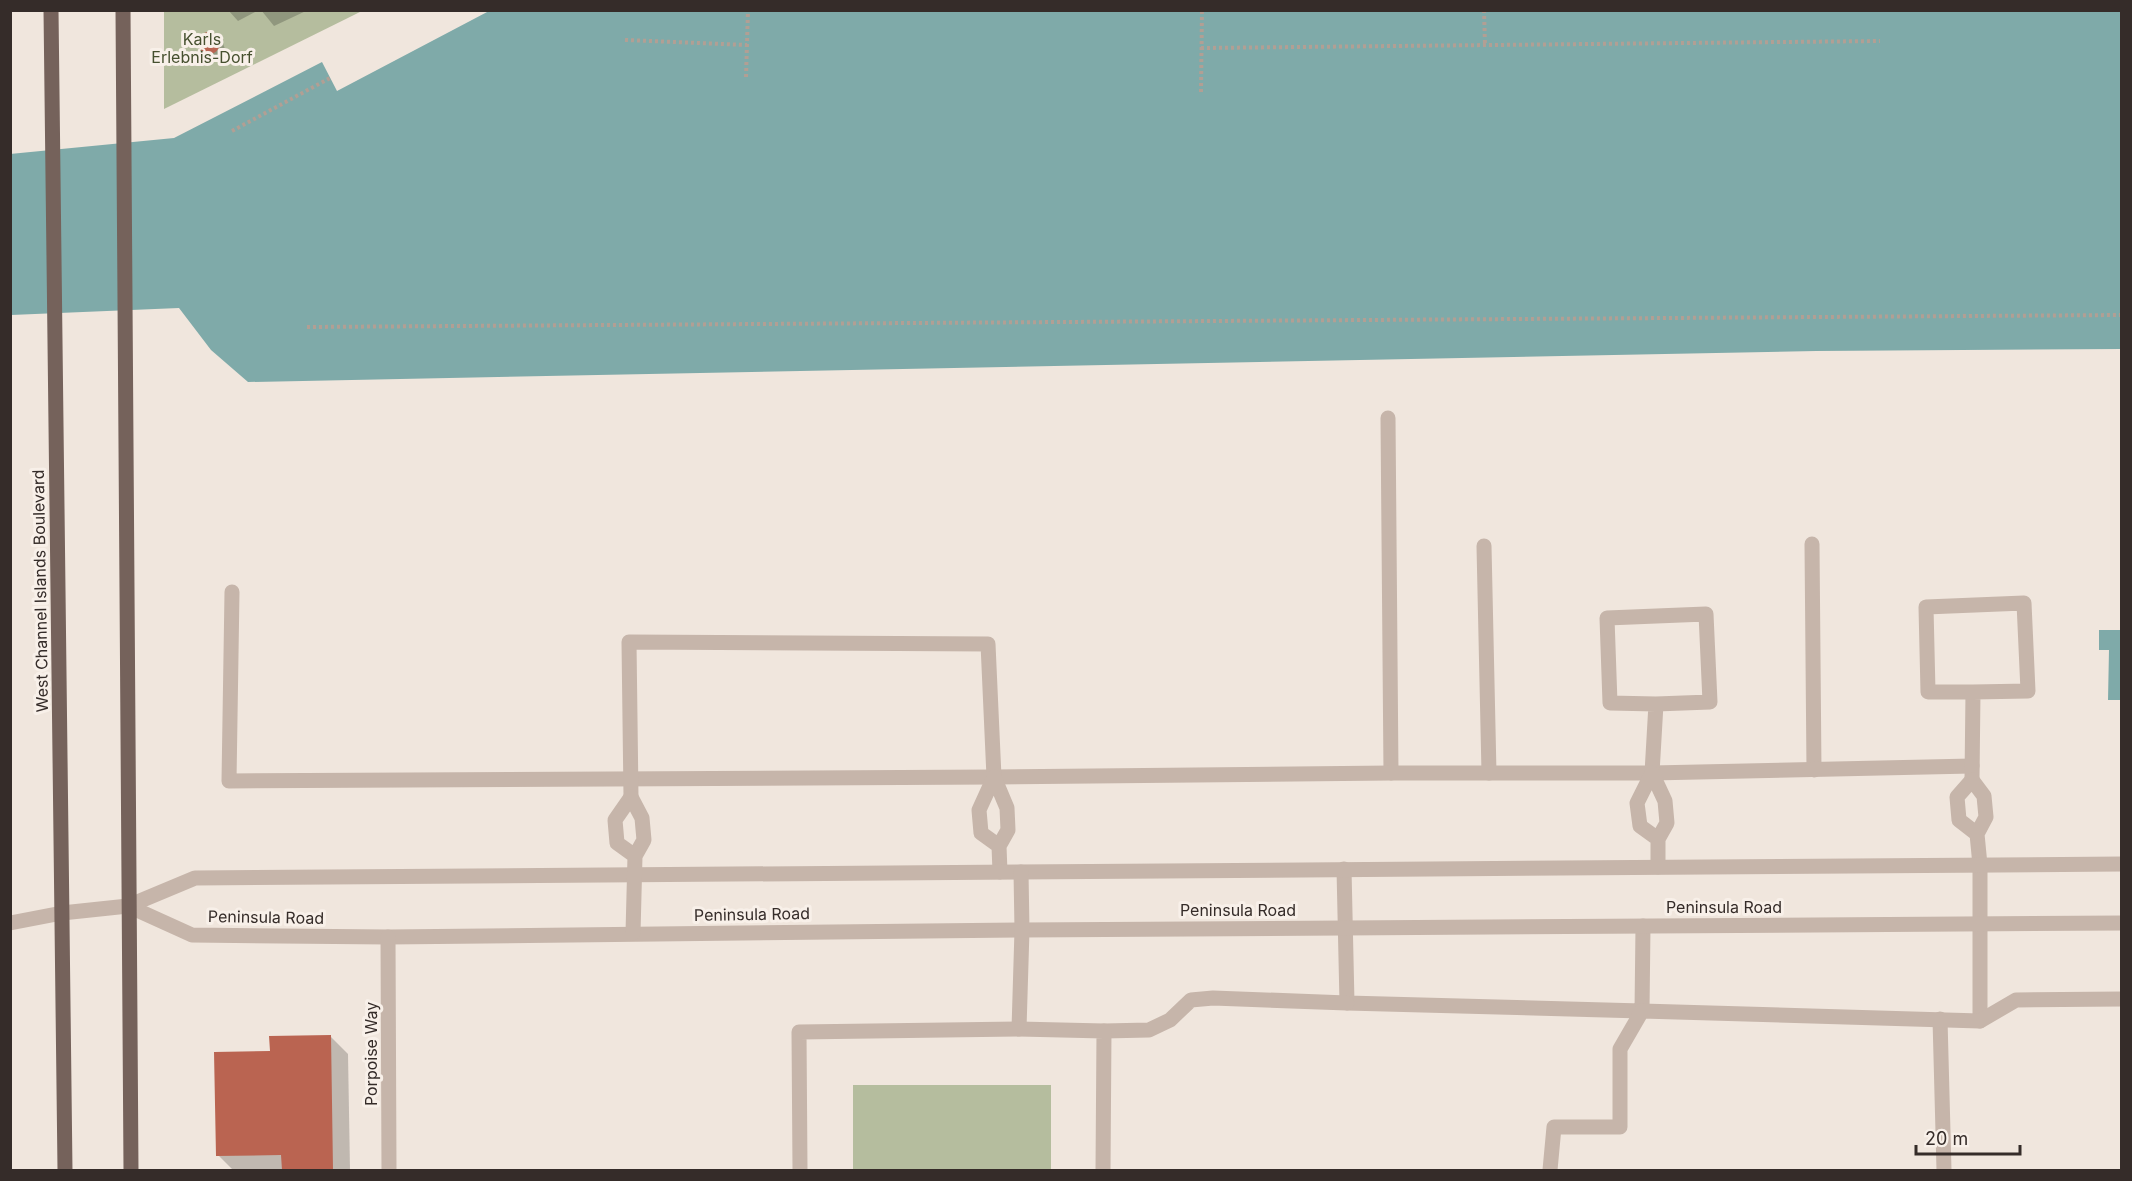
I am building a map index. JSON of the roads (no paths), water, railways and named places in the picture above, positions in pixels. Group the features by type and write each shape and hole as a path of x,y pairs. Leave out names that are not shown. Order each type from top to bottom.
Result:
{"main road":[{"name":"West Channel Islands Boulevard","path":"51,10 65,1170"},
{"path":"123,10 131,1170"}],"street":[{"path":"1388,418 1391,773"},
{"path":"1812,543 1814,770"},
{"path":"1484,546 1489,773"},
{"path":"232,592 229,781 1652,773 1814,770 1972,773"},
{"path":"2024,603 2028,691 1973,692 1928,692 1926,607 2024,603"},
{"path":"1706,614 1710,702 1656,704 1610,703 1607,618 1706,614"},
{"path":"633,933 635,856 644,840 642,818 631,798 629,642 988,644 994,777 1007,808 1008,830 999,846 1000,872"},
{"path":"1973,692 1972,773 1984,796 1986,818 1977,834 1982,924 1980,1021"},
{"path":"1656,704 1652,773 1638,803 1640,826 1658,839"},
{"path":"1652,773 1665,801 1667,823 1658,839 1658,867"},
{"path":"1972,773 1957,797 1959,820 1977,834"},
{"path":"994,777 979,810 981,832 999,846"},
{"path":"631,798 615,820 617,843 635,856"},
{"path":"10,923 62,913 128,906 195,878 2121,864"},
{"path":"1344,869 1347,1002"},
{"path":"1019,1029 1021,872"},
{"name":"Peninsula Road","path":"128,906 192,934 388,937 633,933 2121,923"},
{"path":"1550,1170 1554,1127 1620,1127 1620,1048 1642,1011 1643,926"},
{"name":"Porpoise Way","path":"388,937 389,1170"},
{"path":"800,1170 799,1032 1149,1030 1170,1020 1191,1000 1213,998 1980,1021 2016,1000 2121,999"},
{"path":"1940,1020 1944,1170"},
{"path":"1103,1170 1104,1031"}],"water":[{"path":"489,11 2121,11 2121,349 1816,351 248,382 211,350 179,308 11,315 10,154 174,138 322,62 337,91"},
{"path":"2099,630 2121,630 2121,700 2108,700 2109,650 2099,650"}],"park label":[{"name":"Karls Erlebnis-Dorf","path":"202,48"}]}
